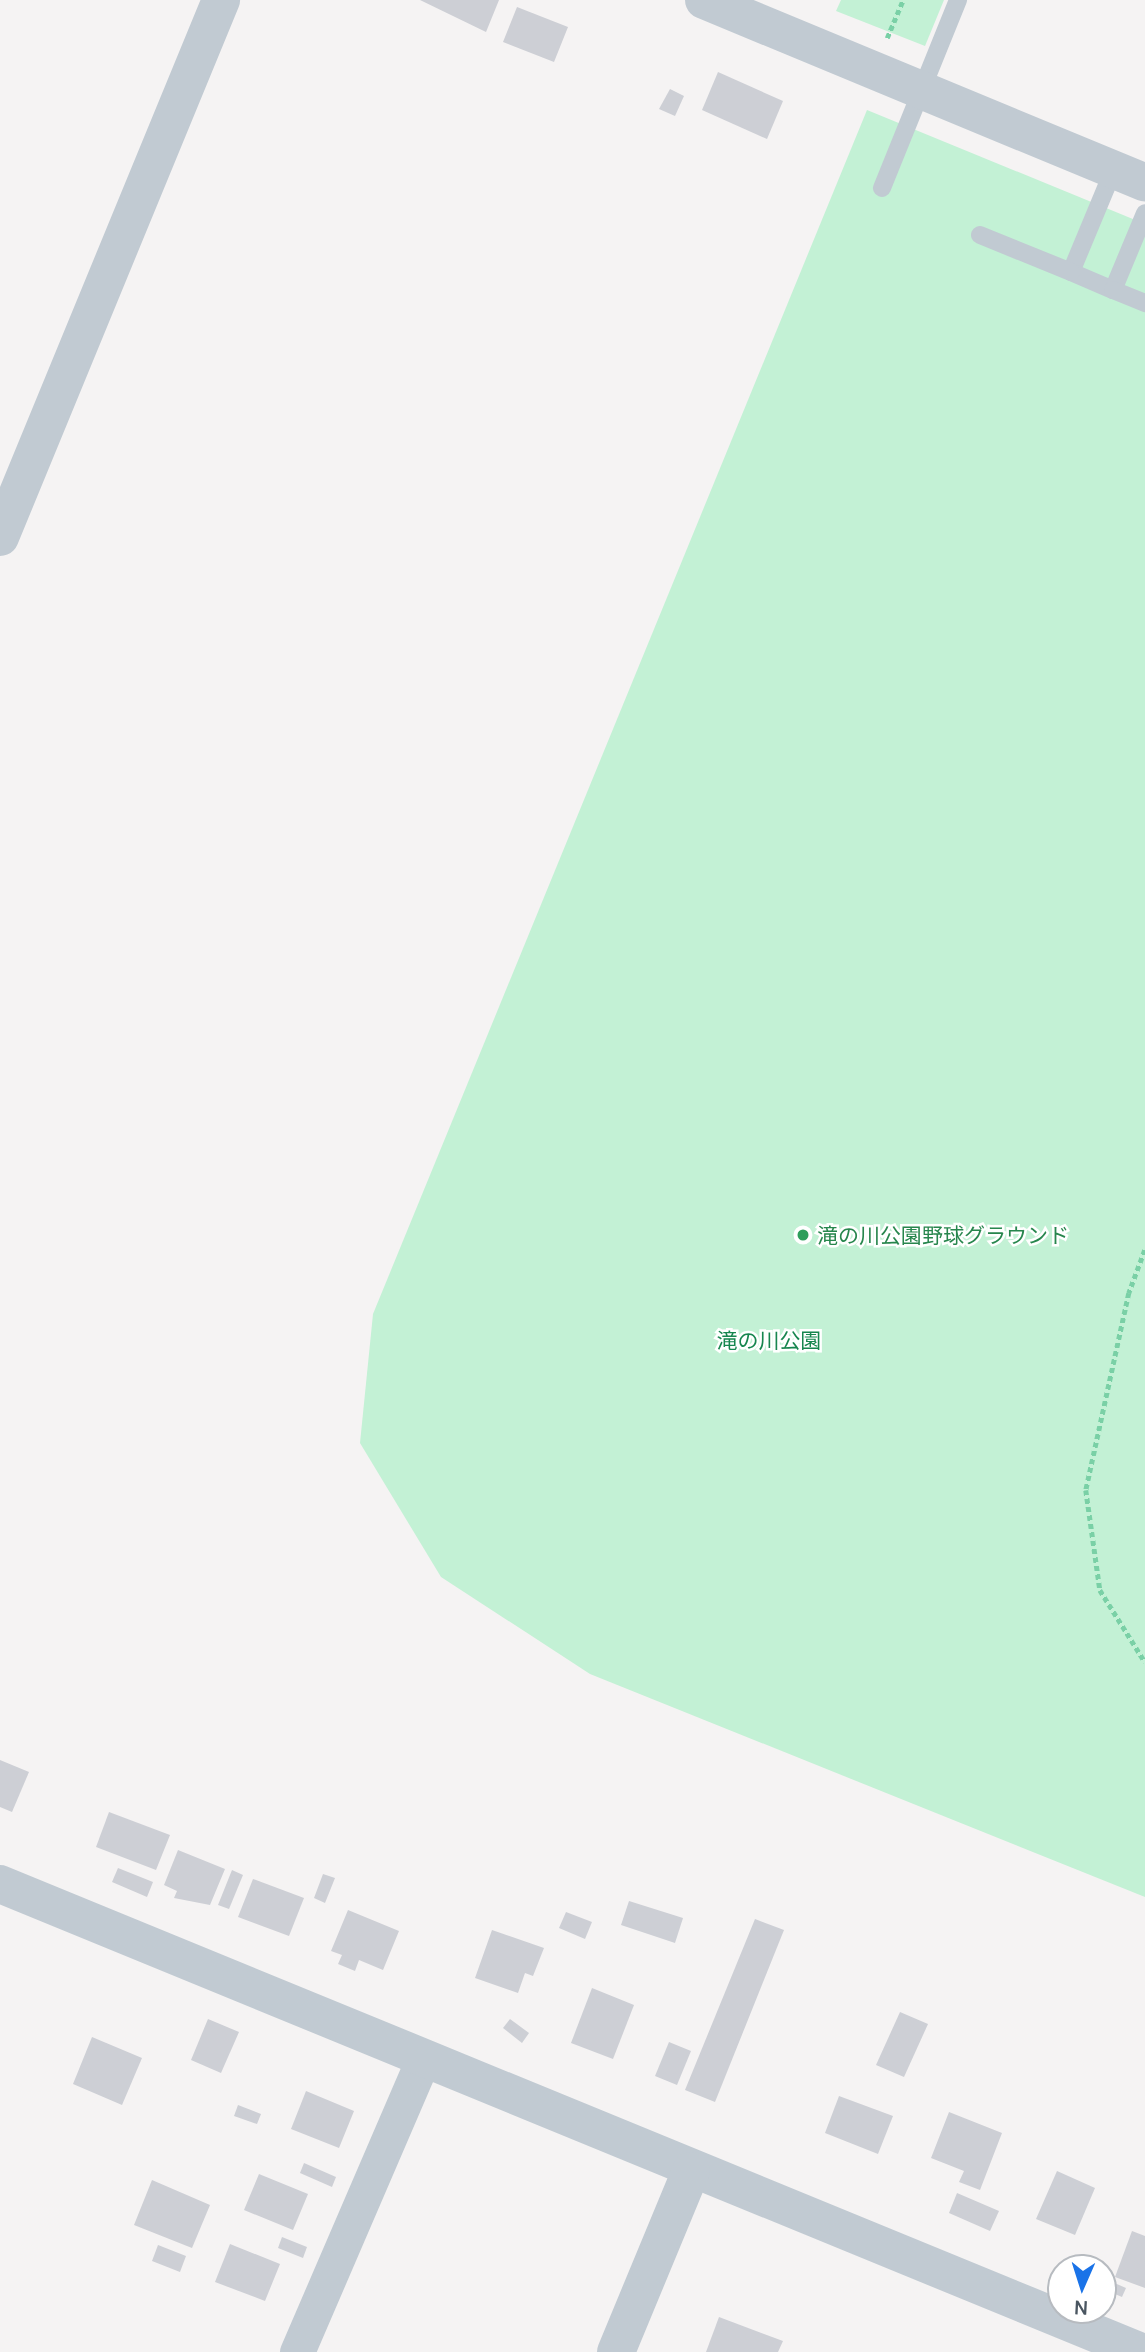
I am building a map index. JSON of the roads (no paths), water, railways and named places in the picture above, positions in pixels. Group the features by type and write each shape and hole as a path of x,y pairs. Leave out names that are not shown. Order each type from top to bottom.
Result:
{"street":[{"path":"0,537 221,0"},
{"path":"709,1 1129,177"},
{"path":"0,1884 691,2171 1141,2352"},
{"path":"297,2352 423,2060"},
{"path":"616,2352 691,2171"}],"lane":[{"path":"882,188 958,0"},
{"path":"1071,272 1129,177"},
{"path":"1113,290 1145,213"},
{"path":"980,235 1145,303"}],"place":[{"name":"滝の川公園野球グラウンド","path":"803,1235"}],"park label":[{"name":"滝の川公園","path":"769,1340"}]}
